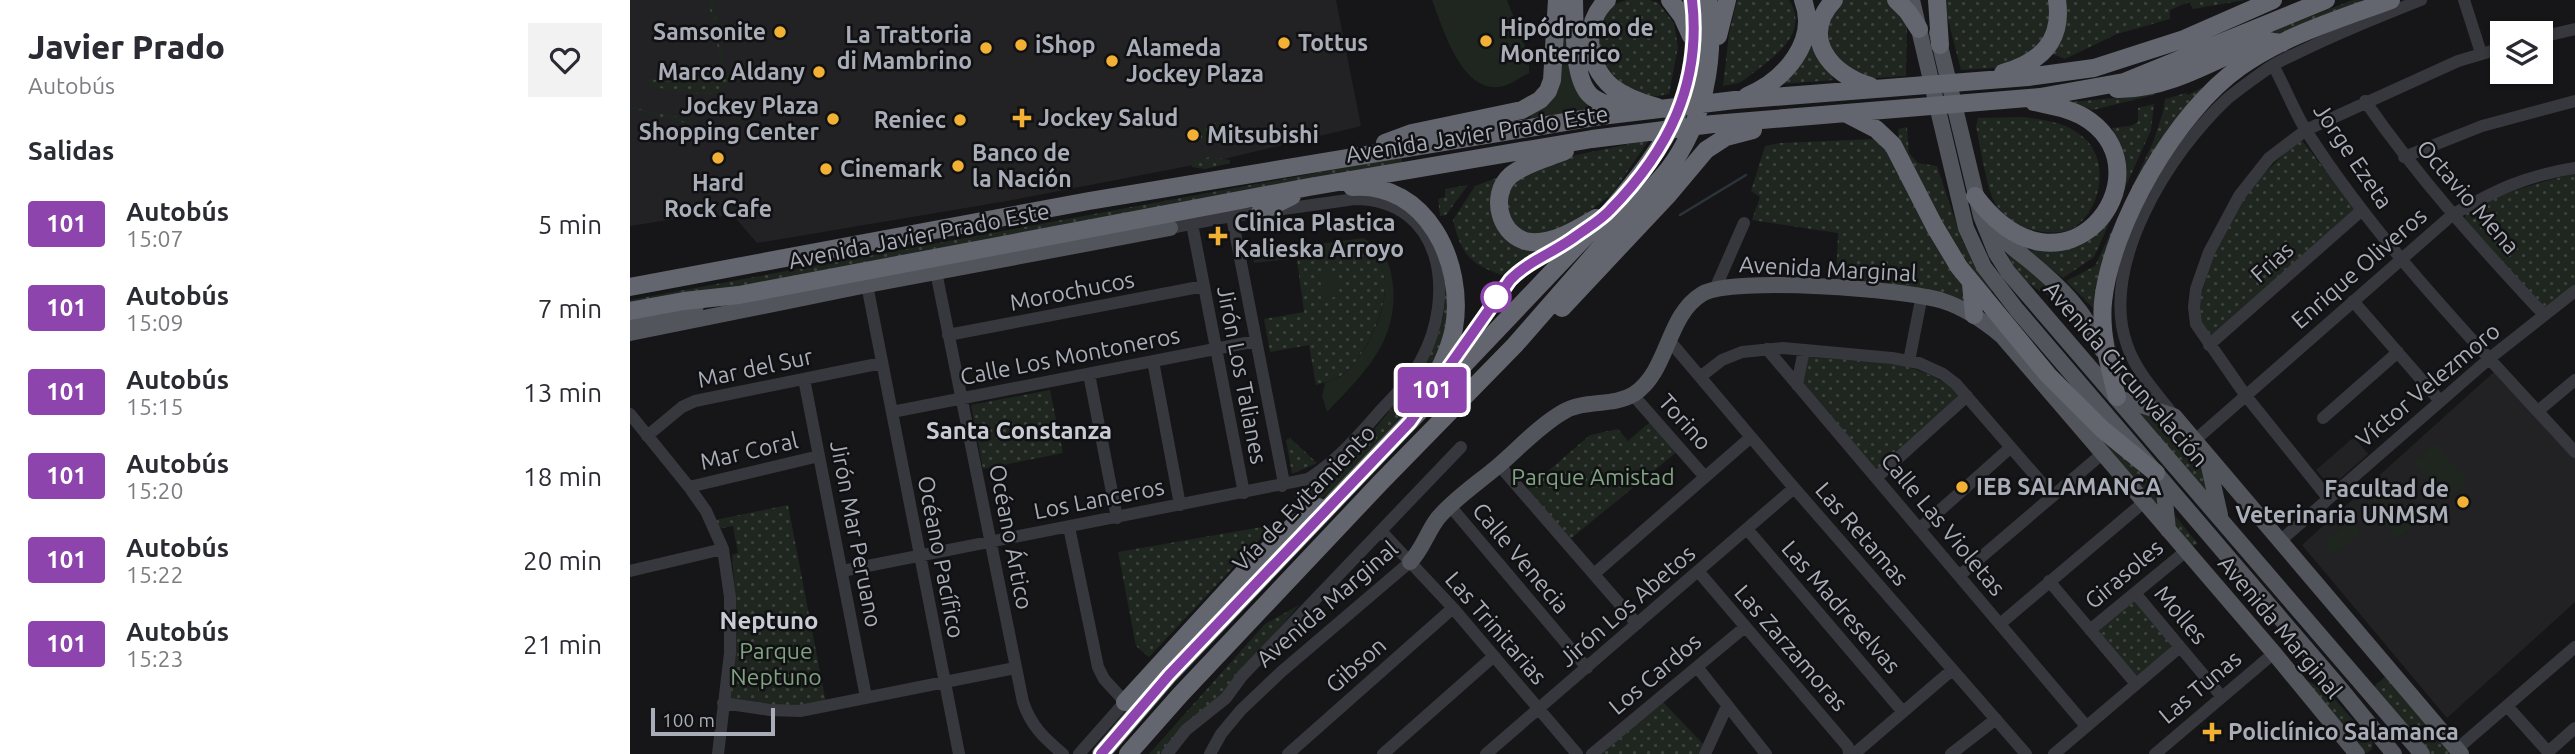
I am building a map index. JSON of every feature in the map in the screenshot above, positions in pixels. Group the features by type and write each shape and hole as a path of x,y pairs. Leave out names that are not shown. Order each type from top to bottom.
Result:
{"highway":[{"path":"1362,154 1412,133 1516,113 1540,100 1548,91 1553,74 1557,0"},
{"path":"1574,0 1577,54 1583,85 1591,96 1599,101 1632,112"},
{"path":"1607,0 1597,12 1591,29 1591,50 1598,69 1619,92 1660,108"},
{"path":"1670,0 1682,16 1694,48"},
{"path":"1692,0 1694,48 1699,77"},
{"path":"1699,77 1711,42 1708,0"},
{"path":"1699,77 1727,0"},
{"path":"1735,100 1768,85 1797,55 1807,25 1802,0"},
{"path":"1834,0 1821,23 1820,38 1825,57 1836,70 1849,78 1884,89"},
{"path":"1896,0 1919,29"},
{"path":"1937,0 1941,49"},
{"path":"1975,81 2016,69 2041,54 2056,30 2057,0"},
{"name":"Avenida Javier Prado Este","path":"630,287 987,219 1362,154 1632,112 1735,100 2063,74 2111,65 2184,39 2273,0"},
{"name":"Avenida Javier Prado Este","path":"739,295 1013,244 1191,217 1308,187 1592,139 1657,130 2021,98 2094,89 2124,82 2326,0"},
{"path":"2116,397 2103,331 2106,284 2115,246 2137,198 2170,142 2217,87 2240,67 2302,33 2391,0"},
{"path":"2302,33 2340,32"},
{"path":"2094,89 2148,88 2257,42 2282,43"},
{"name":"Vía de Evitamiento","path":"1128,754 1372,491 1515,345 1659,181 1680,153 1694,123 1699,77"},
{"name":"Vía de Evitamiento","path":"1101,754 1169,675 1609,212 1657,154 1699,77"},
{"path":"1975,196 1992,216 2009,230 2025,239 2047,243 2068,241 2082,235 2095,226 2108,208 2116,186 2116,170 2111,147 2104,134 2089,120 2074,112 2021,98"},
{"path":"1845,113 1876,129 1894,145 1942,240 1971,284 2048,376 2102,429 2159,477"},
{"path":"1515,345 1569,301 1669,194 1706,150 1733,134 1795,118"},
{"path":"1592,139 1514,173 1502,188 1500,212 1511,233 1532,242 1558,237 1609,212"},
{"path":"1260,212 1308,187 1365,186 1390,192 1417,208 1429,220 1441,240 1454,285 1453,330 1443,361 1410,422"},
{"path":"1170,228 1191,217"},
{"path":"992,262 1013,244"},
{"path":"1971,284 1974,315"},
{"path":"630,311 739,295"},
{"path":"2048,376 2060,405"},
{"path":"1125,702 1252,564 1295,524 1343,492"}],"main road":[{"name":"Avenida Circunvalación","path":"1912,0 1966,228 1984,267 2017,310 2340,688 2385,751"},
{"name":"Avenida Circunvalación","path":"1930,0 1975,196 1996,253 2008,272 2422,754"},
{"path":"1981,216 1998,236 2059,285 2081,309 2109,365"},
{"name":"Avenida Javier Prado Este","path":"630,333 1170,228"},
{"name":"Avenida Marginal","path":"1410,562 1418,554 1433,525 1450,506 1562,412 1585,403 1622,399 1633,395 1643,386 1652,374 1668,339 1692,302 1702,294 1740,285 1824,287 1922,295 1950,303 1974,315 2002,336 2274,653 2357,754"},
{"name":"Avenida Javier Prado Este","path":"630,321 739,295"},
{"path":"630,333 671,313"},
{"path":"2116,397 2174,415 2459,752"},
{"path":"2207,457 2221,518"},
{"path":"2159,477 2168,530"}],"street":[{"path":"2174,415 2135,364 2126,343 2121,318 2121,291 2127,260 2138,230 2163,181 2190,139 2209,118 2228,98 2273,65 2340,32 2421,0"},
{"path":"2464,0 2481,53"},
{"path":"2553,34 2575,29"},
{"path":"2328,498 2246,396 2196,324 2196,289 2208,252 2239,196 2269,158 2306,130 2365,101 2458,61 2490,51"},
{"name":"Jorge Ezeta","path":"2273,65 2306,130 2362,210 2575,452"},
{"name":"Octavio Mena","path":"2365,101 2404,157 2452,215 2544,315"},
{"path":"2404,157 2482,126 2575,101"},
{"name":"Enrique Oliveros","path":"2194,441 2452,215 2497,189 2537,175 2575,168"},
{"name":"Avenida Javier Prado Este","path":"1191,217 1232,217 1355,198 1388,204 1406,212 1422,228 1432,246 1439,295 1433,332 1412,375 1351,443 1323,469 1308,479 1282,486"},
{"name":"Frias","path":"2209,345 2362,210"},
{"name":"Jirón Los Talianes","path":"1191,217 1244,493"},
{"path":"1232,217 1283,478 1282,486"},
{"path":"1715,289 1744,223"},
{"name":"Océano Ártico","path":"936,272 1015,668 1028,719 1038,732 1063,754"},
{"name":"Océano Pacífico","path":"867,285 959,754"},
{"name":"Morochucos","path":"948,335 1203,286"},
{"name":"Víctor Velezmoro","path":"2280,541 2490,358 2575,290"},
{"path":"1909,361 1922,295"},
{"path":"2353,301 2440,401"},
{"name":"Las Retamas","path":"1668,339 2026,754"},
{"name":"Calle Los Montoneros","path":"892,412 1256,341"},
{"path":"1700,377 1722,360 1742,352 1767,349 1804,350 1909,361 1943,374 1968,396 2053,496"},
{"name":"Calle Las Violetas","path":"1767,349 2086,726"},
{"path":"1797,385 1804,350"},
{"path":"2323,418 2398,352"},
{"path":"1153,361 1180,505"},
{"name":"Mar del Sur","path":"647,436 682,407 695,401 882,363"},
{"path":"1089,374 1117,517"},
{"name":"Jirón Mar Peruano","path":"804,379 866,696"},
{"path":"2538,411 2575,380"},
{"name":"Torino","path":"1633,395 1705,477"},
{"path":"1876,478 1968,396"},
{"path":"630,414 706,511 723,549 730,597 730,642 718,754"},
{"path":"1594,574 1751,437"},
{"path":"1167,754 1186,730 1226,698 1242,676 1461,447"},
{"path":"1919,529 2010,448"},
{"path":"1959,576 2102,454"},
{"name":"Mar Coral","path":"689,487 819,456"},
{"path":"1499,465 1637,624"},
{"name":"Los Lanceros","path":"842,570 1282,486"},
{"name":"Jirón Los Abetos","path":"1486,754 1794,488"},
{"path":"2000,624 2144,502"},
{"name":"Calle Venecia","path":"1450,506 1587,668"},
{"path":"1069,527 1098,667 1104,679 1125,702 1079,754"},
{"name":"Las Madreselvas","path":"1747,529 1903,712"},
{"name":"Las Trinitarias","path":"1382,532 1453,608 1577,754"},
{"path":"630,570 723,549"},
{"name":"Girasoles","path":"2090,630 2186,551"},
{"name":"Avenida Marginal","path":"1210,754 1221,734 1256,696 1410,562"},
{"name":"Las Zarzamoras","path":"1698,571 1852,754"},
{"path":"2049,582 2136,684"},
{"name":"Molles","path":"2135,593 2222,697"},
{"name":"Gibson","path":"1288,754 1453,608"},
{"name":"Los Cardos","path":"1592,754 1745,627"},
{"path":"2054,754 2180,647"},
{"path":"2459,752 2575,647"},
{"name":"Las Tunas","path":"2155,754 2274,653"},
{"path":"1383,754 1494,656"},
{"path":"1697,667 1766,754"},
{"path":"723,704 800,711 1015,668"},
{"path":"1852,754 1952,670"},
{"path":"1705,754 1727,706"},
{"path":"2507,706 2549,753 2575,728"},
{"path":"1951,754 1996,719"},
{"path":"1395,744 1405,754"}],"shaded area":[{"path":"630,0 1336,0 1361,126 1220,160 1007,201 757,243 732,214 703,220 700,215 630,226"},
{"name":"Facultad de Veterinaria UNMSM","path":"2495,371 2575,458 2575,602 2447,718 2302,545"},
{"path":"2354,437 2368,454 2331,487 2316,470"}],"green space":[{"path":"708,0 713,0 725,63 721,63"},
{"name":"Hipódromo de Monterrico","path":"1432,0 1507,0 1529,56 1529,73 1504,86 1489,87 1477,81 1456,58"},
{"path":"1627,0 1649,0 1658,3 1674,23 1678,47 1669,94 1649,97 1631,90 1607,65 1600,50 1598,34 1601,20 1610,8"},
{"path":"1737,0 1789,0 1796,21 1789,40 1774,56 1741,82 1723,86 1729,34"},
{"path":"1839,0 1890,0 1907,26 1906,76 1862,79 1842,70 1824,37 1834,6"},
{"path":"1943,0 2051,0 2052,10 2044,43 2009,67 1961,70"},
{"path":"2062,0 2245,0 2193,9 2189,2 2170,10 2170,19 2117,34 2065,59 2053,54 2051,50"},
{"path":"2353,0 2374,0 2284,35 2264,34"},
{"path":"1569,2 1594,108 1531,119 1531,115 1558,91 1562,3"},
{"path":"1812,40 1834,80 1782,84"},
{"path":"726,68 728,84 715,93 691,93 649,86 649,79 698,82 716,75"},
{"path":"2201,88 2094,309 2066,281 2095,266 2153,142 2165,99 2186,93 2188,95"},
{"path":"2157,94 2093,110 2071,102"},
{"path":"2154,104 2151,130 2094,257 2063,278 2022,246 2062,250 2085,240 2107,217 2120,153 2112,128 2138,122 2138,108"},
{"path":"630,107 696,121 690,124"},
{"path":"2023,117 2055,122 2070,128 2092,146 2097,158 2097,196 2084,219 2070,230 2046,232 2023,227 2004,214 1993,199 1976,126 1978,118"},
{"path":"1218,122 1222,126 1212,133 1210,140 1190,144 1185,137 1173,134 1209,127"},
{"path":"1907,127 1909,153 1918,163 1937,166 1962,241 1993,290 1988,294 1943,230 1899,140 1898,129"},
{"path":"1876,139 1888,151 1982,306 1938,293 1836,282 1838,233 1752,220 1760,197 1751,191 1765,146"},
{"path":"2301,139 2355,209 2211,337 2200,321 2199,310 2205,281 2220,238 2229,219 2253,186"},
{"path":"1649,140 1612,194 1574,223 1551,235 1533,237 1506,221 1506,188 1547,161"},
{"path":"1211,157 1230,160 1230,163 1205,169 1192,167 1191,161"},
{"path":"1402,157 1402,163 630,313 630,300"},
{"path":"2575,174 2575,286 2544,309 2465,222 2465,216 2476,206 2503,195"},
{"path":"1505,175 1495,205 1540,250 1502,275 1468,256 1459,241 1453,220 1475,186"},
{"path":"1468,185 1446,215 1440,216 1438,199 1445,197 1445,189"},
{"path":"1363,238 1377,247 1390,269 1393,306 1390,325 1384,341 1365,371 1327,412 1322,396 1325,383 1342,375 1354,363 1374,331 1381,312 1385,293 1384,276 1378,261 1365,251 1254,263 1252,253"},
{"path":"2004,248 2056,288 2048,295 2032,286 2017,270"},
{"path":"1352,251 1371,255 1382,266 1385,283 1383,302 1377,323 1357,360 1339,377 1316,385 1309,345 1270,352 1264,319 1304,312 1297,260"},
{"path":"1440,262 1450,282 1447,338 1419,393 1333,492 1298,510 1294,491 1320,480 1356,449 1391,409 1422,365 1434,344 1443,318 1444,294"},
{"path":"1336,271 1340,296 1324,299 1319,274"},
{"path":"2111,327 2120,363 2138,388 2142,386 2158,408 2131,392 2118,377"},
{"path":"1809,355 1869,360 1908,367 1927,373 1960,395 1877,470 1803,385"},
{"path":"1050,390 1063,453 983,469 971,405"},
{"path":"2063,399 2127,456 2198,544 2190,547"},
{"path":"2133,407 2163,422 2185,440 2199,464 2210,497"},
{"name":"Parque Amistad","path":"1651,421 1678,451 1569,540 1525,491 1590,435 1618,429 1628,441"},
{"path":"1290,438 1317,463 1292,474 1286,440"},
{"path":"2436,443 2469,482 2446,501 2413,462"},
{"path":"2385,490 2415,524 2397,539 2367,505"},
{"name":"Parque Neptuno","path":"788,505 826,703 795,707 730,701 736,608 732,555 738,553 733,526 718,529 715,520"},
{"path":"2351,520 2361,533 2333,555 2323,543"},
{"path":"1273,525 1149,657 1136,646 1118,552"},
{"path":"2134,596 2177,647 2136,680 2093,629"},
{"path":"1299,605 1219,699 1203,710 1160,754 1149,754 1265,624"},
{"path":"2385,677 2451,754 2430,754 2371,689"},
{"path":"2308,681 2329,693 2370,739 2373,743 2372,749 2361,753 2303,685"},
{"path":"1663,702 1705,746 1701,754 1601,754"}],"waterway":[{"path":"1680,215 1746,175"}],"bus line":[{"name":"101","path":"1101,754 1169,675 1410,422 1510,280 1520,270 1573,239 1609,212 1647,167 1671,129 1689,77 1694,48 1692,0"}],"place":[{"name":"Samsonite","path":"780,32"},
{"name":"Hipódromo de Monterrico","path":"1486,41"},
{"name":"Tottus","path":"1284,43"},
{"name":"iShop","path":"1021,45"},
{"name":"La Trattoria di Mambrino","path":"986,48"},
{"name":"Alameda Jockey Plaza","path":"1112,61"},
{"name":"Marco Aldany","path":"819,72"},
{"name":"Jockey Salud","path":"1022,118"},
{"name":"Jockey Plaza Shopping Center","path":"833,119"},
{"name":"Reniec","path":"960,120"},
{"name":"Mitsubishi","path":"1193,135"},
{"name":"Hard Rock Cafe","path":"718,158"},
{"name":"Banco de la Nación","path":"958,166"},
{"name":"Cinemark","path":"826,169"},
{"name":"Clinica Plastica Kalieska Arroyo","path":"1218,236"},
{"name":"IEB SALAMANCA","path":"1962,487"},
{"name":"Facultad de Veterinaria UNMSM","path":"2463,502"},
{"name":"Policlínico Salamanca","path":"2212,732"}],"district":[{"name":"Santa Constanza","path":"1019,431"},
{"name":"Neptuno","path":"769,621"}]}
